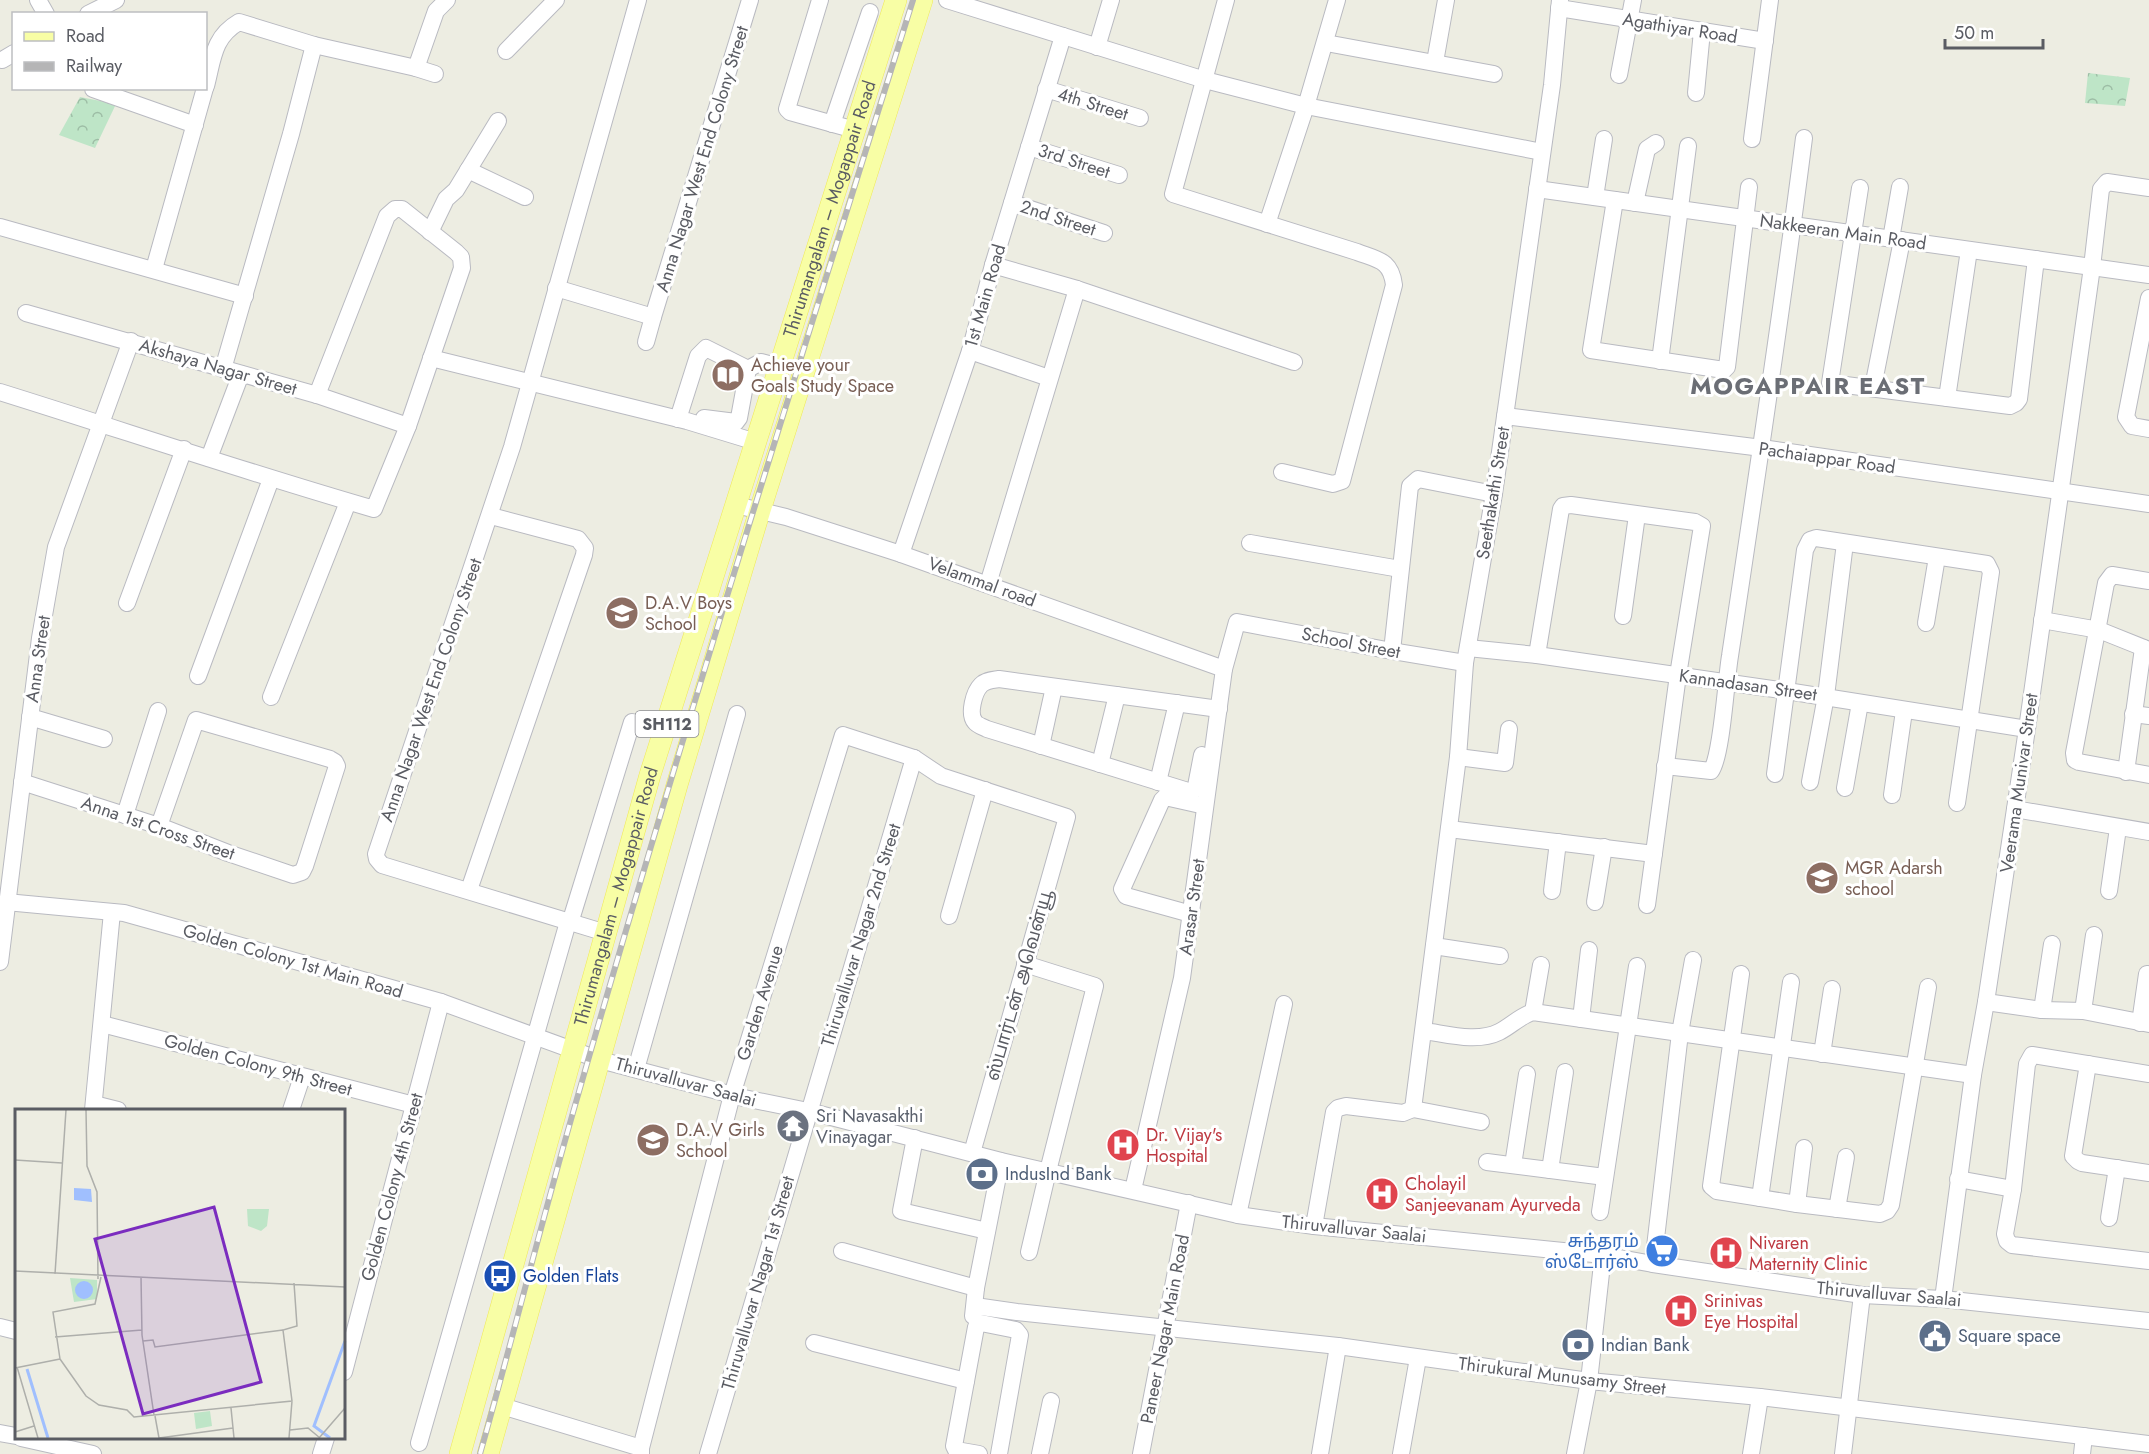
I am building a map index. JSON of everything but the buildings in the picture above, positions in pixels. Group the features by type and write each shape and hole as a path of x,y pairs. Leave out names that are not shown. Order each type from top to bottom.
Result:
{"main road":[{"name":"Thirumangalam – Mogappair Road","path":"488,1454 677,785 760,510 922,0"},
{"name":"Thirumangalam – Mogappair Road","path":"459,1454 650,775 893,9"}],"street":[{"path":"92,12 116,0"},
{"path":"416,68 436,11 447,0"},
{"path":"506,51 556,0"},
{"name":"Anna Nagar West End Colony Street","path":"606,933 382,865 376,859 376,854 512,447 638,0"},
{"name":"Anna Nagar West End Colony Street","path":"646,342 750,0"},
{"path":"820,0 788,109 790,112 855,130"},
{"path":"947,0 1205,80 1306,106 1542,152"},
{"path":"1097,47 1111,0"},
{"path":"1226,0 1173,194 1384,262 1390,269 1394,285 1342,481 1333,484 1282,472"},
{"path":"1267,224 1326,43 1337,0"},
{"path":"1435,62 1446,0"},
{"path":"1619,75 1633,0"},
{"path":"1752,139 1770,0"},
{"name":"Agathiyar Road","path":"1559,4 1630,20 1765,41"},
{"name":"Seethakathi Street","path":"1413,1109 1458,757 1467,656 1494,494 1552,85 1559,4"},
{"path":"832,124 871,6 893,9"},
{"path":"207,80 217,45 229,28 239,22 314,45 435,74"},
{"path":"1696,93 1702,31"},
{"name":"1st Main Road","path":"902,554 970,351 993,265 1063,36"},
{"path":"1326,43 1494,74"},
{"path":"223,369 314,45"},
{"name":"4th Street","path":"1046,89 1140,118"},
{"path":"96,90 195,125"},
{"path":"153,269 204,90"},
{"path":"430,232 446,198 456,190 498,121"},
{"path":"1665,766 1711,771 1717,759 1804,138"},
{"path":"1594,197 1604,140"},
{"path":"1635,203 1647,149 1656,143"},
{"path":"1660,361 1688,146"},
{"name":"3rd Street","path":"1029,147 1119,175"},
{"path":"468,170 525,196"},
{"name":"Veerama Munivar Street","path":"1943,1299 1958,1179 2027,729 2103,184 2113,182 2149,188"},
{"path":"1615,200 1591,350 1722,370 1727,367 1749,187"},
{"path":"1873,387 1897,239 1900,187"},
{"name":"Nakkeeran Main Road","path":"1537,189 2149,275"},
{"path":"1860,189 1830,383 2010,406 2016,403 2019,399 2036,259"},
{"name":"2nd Street","path":"1012,203 1104,233"},
{"path":"0,392 184,449 271,479 374,509 408,426 462,268 461,257 456,252 402,209 395,209 387,216 317,396"},
{"path":"0,227 245,296"},
{"path":"1947,398 1969,249"},
{"path":"993,265 1077,289 1294,362"},
{"path":"556,288 653,317"},
{"path":"988,584 1077,289"},
{"path":"2149,298 2126,417 2129,424 2149,429"},
{"name":"Akshaya Nagar Street","path":"26,312 317,396 408,426"},
{"name":"Anna Street","path":"0,955 40,638 56,547 131,341"},
{"path":"679,417 701,351 706,348 748,369"},
{"path":"970,351 1049,378"},
{"path":"431,358 679,417 756,442"},
{"path":"748,369 761,362 780,367"},
{"path":"679,417 736,422 740,418 748,369"},
{"path":"209,458 241,374"},
{"name":"Pachaiappar Road","path":"1505,416 1762,448 2149,504"},
{"path":"127,603 184,449"},
{"path":"198,676 271,479"},
{"path":"1392,651 1410,486 1413,481 1418,479 1494,494"},
{"path":"271,698 348,502"},
{"path":"1537,655 1563,506 1570,505 1695,522 1702,526 1678,675 1647,905"},
{"name":"Velammal road","path":"736,506 760,510 902,554 1224,669"},
{"path":"1623,616 1637,515"},
{"path":"469,890 581,566 585,548 578,539 490,516"},
{"path":"1775,774 1807,544 1816,538 1987,564 1990,567 1958,803"},
{"path":"1250,543 1400,569"},
{"path":"1810,782 1826,696 1845,543"},
{"path":"1926,623 1937,557"},
{"path":"2149,581 2116,575 2109,578 2074,757 2079,762 2149,775"},
{"path":"2042,620 2099,630 2146,649 2141,715 2126,772"},
{"name":"School Street","path":"1237,622 1392,651 1467,656"},
{"name":"Arasar Street","path":"1133,1190 1182,978 1205,806 1215,708 1237,622"},
{"name":"Kannadasan Street","path":"1467,656 1537,655 1826,696 1904,711 2027,729"},
{"path":"999,679 1215,708 1196,786 1193,791 1188,792 987,729 975,723 972,716 975,696 981,685 989,680 999,679"},
{"path":"1041,746 1054,687"},
{"path":"1100,764 1117,695"},
{"path":"1158,782 1177,703"},
{"path":"1845,788 1860,703"},
{"path":"125,815 158,711"},
{"path":"1892,795 1904,711"},
{"path":"636,1069 737,714"},
{"path":"30,717 104,739"},
{"name":"Anna 1st Cross Street","path":"22,782 159,826 293,875 302,872 305,866 337,771 335,762 196,720 159,826"},
{"path":"419,1443 569,922 632,722"},
{"path":"1458,757 1505,763 1509,729"},
{"name":"Garden Avenue","path":"641,1451 732,1095 843,735 914,758"},
{"path":"914,758 941,776 985,790 949,916"},
{"name":"Thiruvalluvar Nagar 2nd Street","path":"808,1111 914,758"},
{"name":"ஸ்பார்டன் அவென்யூ","path":"972,1153 1067,817 985,790"},
{"path":"1191,914 1126,896 1122,889 1165,797 1205,806"},
{"path":"2015,809 2149,832"},
{"path":"2109,891 2118,828"},
{"path":"1449,830 1654,854"},
{"path":"1552,891 1558,842"},
{"path":"1595,902 1604,848"},
{"name":"Golden Colony 1st Main Road","path":"6,902 124,913 441,1002 574,1051"},
{"path":"110,1109 93,1107 112,912"},
{"path":"2083,1011 2094,934"},
{"path":"2042,1010 2052,944"},
{"path":"1434,946 1500,956"},
{"path":"1581,1019 1589,950"},
{"path":"1653,1264 1680,1034 1693,960"},
{"path":"1025,964 1095,986 1029,1252"},
{"path":"1533,1012 1541,965"},
{"path":"1600,1212 1637,966"},
{"path":"1741,974 1711,1186 1717,1191 1880,1214 1887,1211 1891,1205 1928,987"},
{"path":"1986,1002 2042,1010 2083,1011 2145,1024 2147,974"},
{"path":"1760,1198 1791,982"},
{"path":"1822,1054 1832,989"},
{"name":"Golden Colony 4th Street","path":"345,1368 441,1002"},
{"path":"1238,1215 1284,1004"},
{"path":"1424,1031 1487,1037 1533,1012 1973,1075"},
{"name":"Golden Colony 9th Street","path":"102,1024 414,1105"},
{"name":"Thiruvalluvar Saalai","path":"574,1051 732,1095 808,1111 1001,1161 1238,1215 1314,1226 1603,1255 1862,1295 1943,1299 2149,1321"},
{"path":"2149,1074 2037,1055 2032,1055 2028,1059 2013,1189 2005,1234 2009,1244 2149,1261"},
{"path":"2088,1064 2073,1156 2082,1163 2149,1173"},
{"path":"1550,1170 1565,1072"},
{"path":"1513,1165 1527,1074"},
{"path":"291,1109 302,1077"},
{"path":"1314,1226 1334,1112 1338,1108 1346,1106 1403,1113 1413,1109 1481,1122"},
{"name":"Thiruvalluvar Nagar 1st Street","path":"708,1454 808,1111"},
{"path":"915,1138 901,1211 987,1232"},
{"path":"1797,1204 1804,1148"},
{"path":"1837,1209 1846,1157"},
{"path":"979,1454 956,1449 954,1446 976,1288 1001,1161"},
{"path":"1487,1162 1605,1177"},
{"path":"2109,1218 2117,1168"},
{"path":"1958,1179 2013,1189"},
{"name":"Paneer Nagar Main Road","path":"1141,1454 1189,1203"},
{"path":"842,1251 976,1288"},
{"path":"1575,1454 1589,1381 1603,1255"},
{"path":"1843,1454 1862,1295"},
{"name":"Thirukural Munusamy Street","path":"975,1305 1338,1346 1589,1381 1760,1397 2149,1444"},
{"path":"1002,1327 1005,1310"},
{"path":"947,1454 978,1324 1016,1330 1020,1335 999,1454"},
{"path":"0,1327 15,1331"},
{"path":"814,1343 964,1381"},
{"path":"1320,1454 1338,1346"},
{"path":"1401,1454 1418,1358"},
{"path":"1751,1454 1760,1397"},
{"path":"1041,1454 1051,1401"},
{"path":"502,1406 641,1451"},
{"path":"0,1433 15,1436"},
{"path":"2082,1454 2084,1436"},
{"path":"29,1439 93,1454"},
{"path":"321,1454 325,1439"}],"green space":[{"path":"2088,73 2130,78 2125,106 2085,103"},
{"path":"80,97 116,104 95,148 59,135"}],"railway":[{"path":"480,1454 572,1116 654,836 913,0"}],"place":[{"name":"Achieve your Goals Study Space","path":"728,375"},
{"name":"D.A.V Boys School","path":"622,613"},
{"name":"MGR Adarsh school","path":"1822,878"},
{"name":"Sri Navasakthi Vinayagar","path":"793,1126"},
{"name":"D.A.V Girls School","path":"653,1140"},
{"name":"Dr. Vijay's Hospital","path":"1123,1145"},
{"name":"IndusInd Bank","path":"982,1174"},
{"name":"Cholayil Sanjeevanam Ayurveda","path":"1382,1194"},
{"name":"சுந்தரம் ஸ்டோர்ஸ்","path":"1662,1251"},
{"name":"Nivaren Maternity Clinic","path":"1726,1253"},
{"name":"Golden Flats","path":"500,1276"},
{"name":"Srinivas Eye Hospital","path":"1681,1311"},
{"name":"Square space","path":"1935,1336"},
{"name":"Indian Bank","path":"1578,1345"}],"district":[{"name":"MOGAPPAIR EAST","path":"1808,386"}]}
